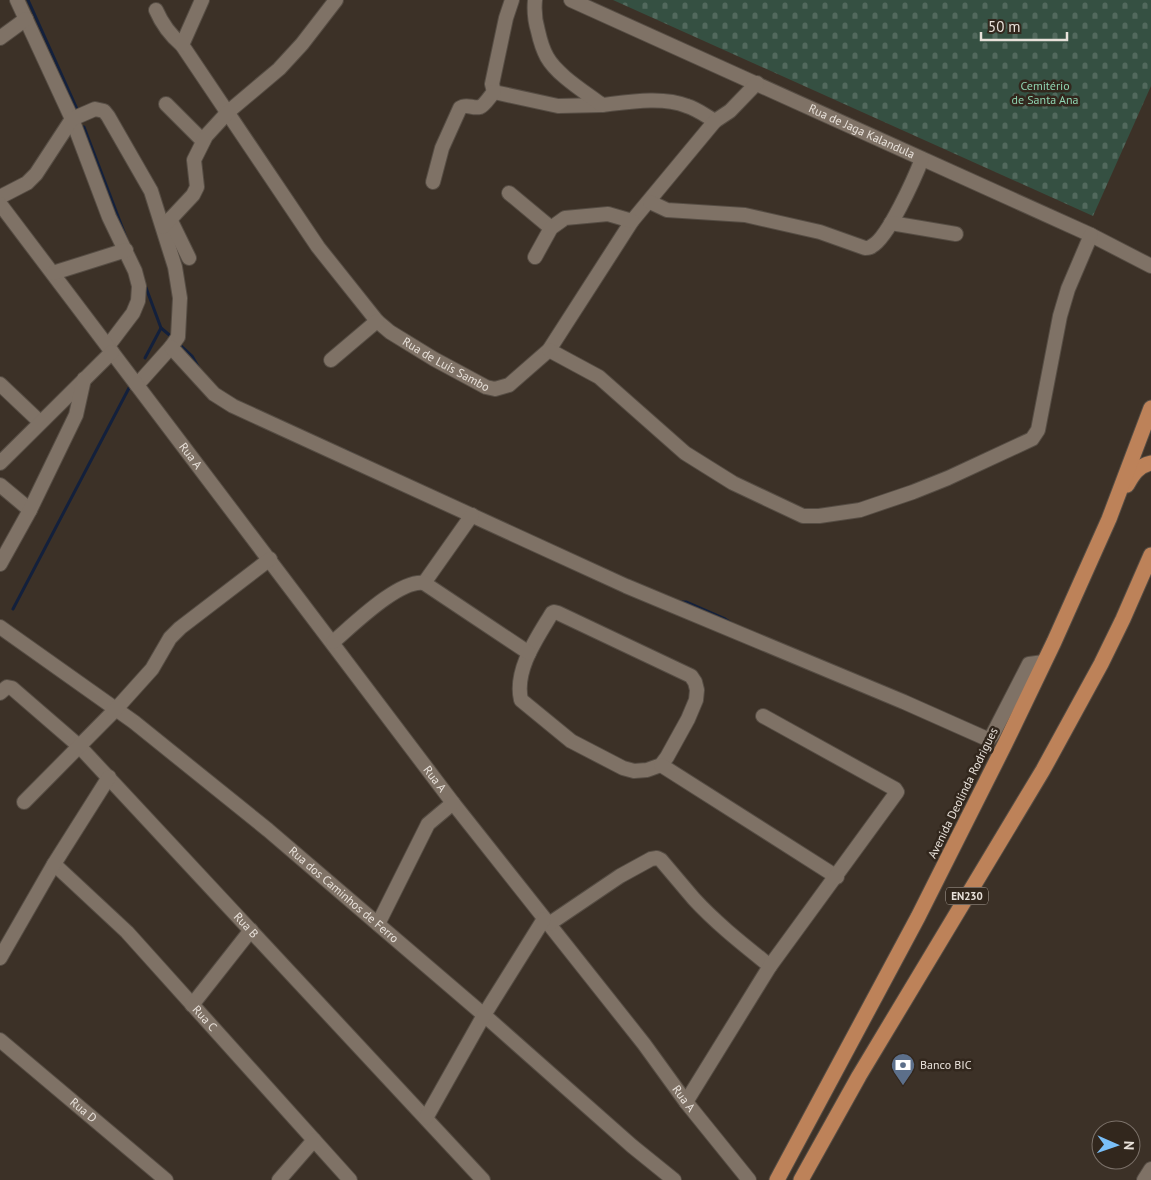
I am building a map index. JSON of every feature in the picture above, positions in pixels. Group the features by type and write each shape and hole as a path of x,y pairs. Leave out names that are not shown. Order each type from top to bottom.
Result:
{"highway":[{"name":"Avenida Deolinda Rodrigues","path":"777,1180 918,917 987,781 1054,642 1109,519 1151,408"},
{"path":"1109,519 1132,476 1138,469 1151,463"},
{"name":"EN230","path":"801,1180 859,1076 1043,770 1101,664 1151,556"}],"street":[{"path":"0,463 112,352 138,301 139,286 126,250 109,217 75,118 17,0"},
{"path":"182,45 202,0"},
{"path":"167,223 196,190 194,160 203,141 228,112 279,69 302,44 336,0"},
{"path":"494,92 492,84 506,18 512,0"},
{"path":"535,0 536,24 547,58 555,67 602,105"},
{"name":"Rua de Jaga Kalandula","path":"571,0 1091,235 1151,266"},
{"name":"Rua de Luís Sambo","path":"156,10 163,24 182,45 228,112 318,248 377,321 390,332 434,359 486,387 495,389 509,386 549,350 632,221 650,202 715,121 730,111 757,83"},
{"path":"0,38 26,19"},
{"path":"494,92 558,106 630,102 674,102 688,106 715,121"},
{"path":"433,182 442,148 460,108 466,105 478,107 494,92"},
{"path":"166,104 203,141"},
{"path":"0,197 27,183 36,174 75,118 95,109 104,111 147,182 167,223 189,258"},
{"path":"650,202 667,210 745,215 820,232 865,248 871,247 876,243 891,223 922,159"},
{"path":"509,193 551,228"},
{"path":"0,204 112,352"},
{"path":"535,257 551,228 565,218 608,214 632,221"},
{"path":"138,385 172,347 178,337 180,298 167,223"},
{"path":"891,223 956,234"},
{"path":"549,350 598,378 685,454 733,483 803,516 819,516 860,510 948,478 1032,439 1038,430 1060,316 1068,289 1091,235"},
{"path":"53,273 126,250"},
{"path":"331,360 377,321"},
{"path":"172,347 214,394 233,406 626,586 904,702 985,738 990,738 993,734 1029,664 1044,662"},
{"name":"Rua A","path":"112,352 453,803 749,1180"},
{"path":"0,564 30,510 76,415 84,379"},
{"path":"0,384 40,422"},
{"path":"0,485 30,510"},
{"path":"424,583 472,515"},
{"path":"24,802 116,710 152,669 170,638 180,628 270,559"},
{"path":"333,642 386,597 417,582 424,583 529,653"},
{"path":"552,613 558,613 690,676 696,682 696,700 674,747 661,764 647,770 634,771 623,768 571,741 554,729 521,700 519,691 520,680 529,653 552,613"},
{"name":"Rua dos Caminhos de Ferro","path":"5,630 116,710 268,830 484,1015 632,1146 674,1180"},
{"name":"Rua B","path":"0,694 7,687 12,688 79,746 483,1180"},
{"path":"686,1102 770,966 837,877 898,791 763,716"},
{"path":"661,764 837,877"},
{"path":"0,958 54,864 109,777"},
{"path":"378,924 428,824 453,803"},
{"path":"426,1118 484,1015 547,922 650,859 657,858 661,860 708,913 729,933 770,966"},
{"name":"Rua C","path":"54,864 128,932 350,1180"},
{"path":"192,1005 251,930"},
{"name":"Rua D","path":"0,1040 166,1180"},
{"path":"279,1180 314,1140"},
{"path":"1144,1180 1151,1169"}],"green space":[{"name":"Cemitério de Santa Ana","path":"613,0 1151,0 1151,86 1093,216"}],"waterway":[{"path":"28,0 77,109"},
{"path":"84,127 127,240"},
{"path":"145,285 161,328 173,338"},
{"path":"145,358 161,328"},
{"path":"179,344 192,356 200,370"},
{"path":"13,609 129,388"},
{"path":"347,451 359,457"},
{"path":"680,602 686,602 731,623"}],"place":[{"name":"Banco BIC","path":"903,1086"}]}
